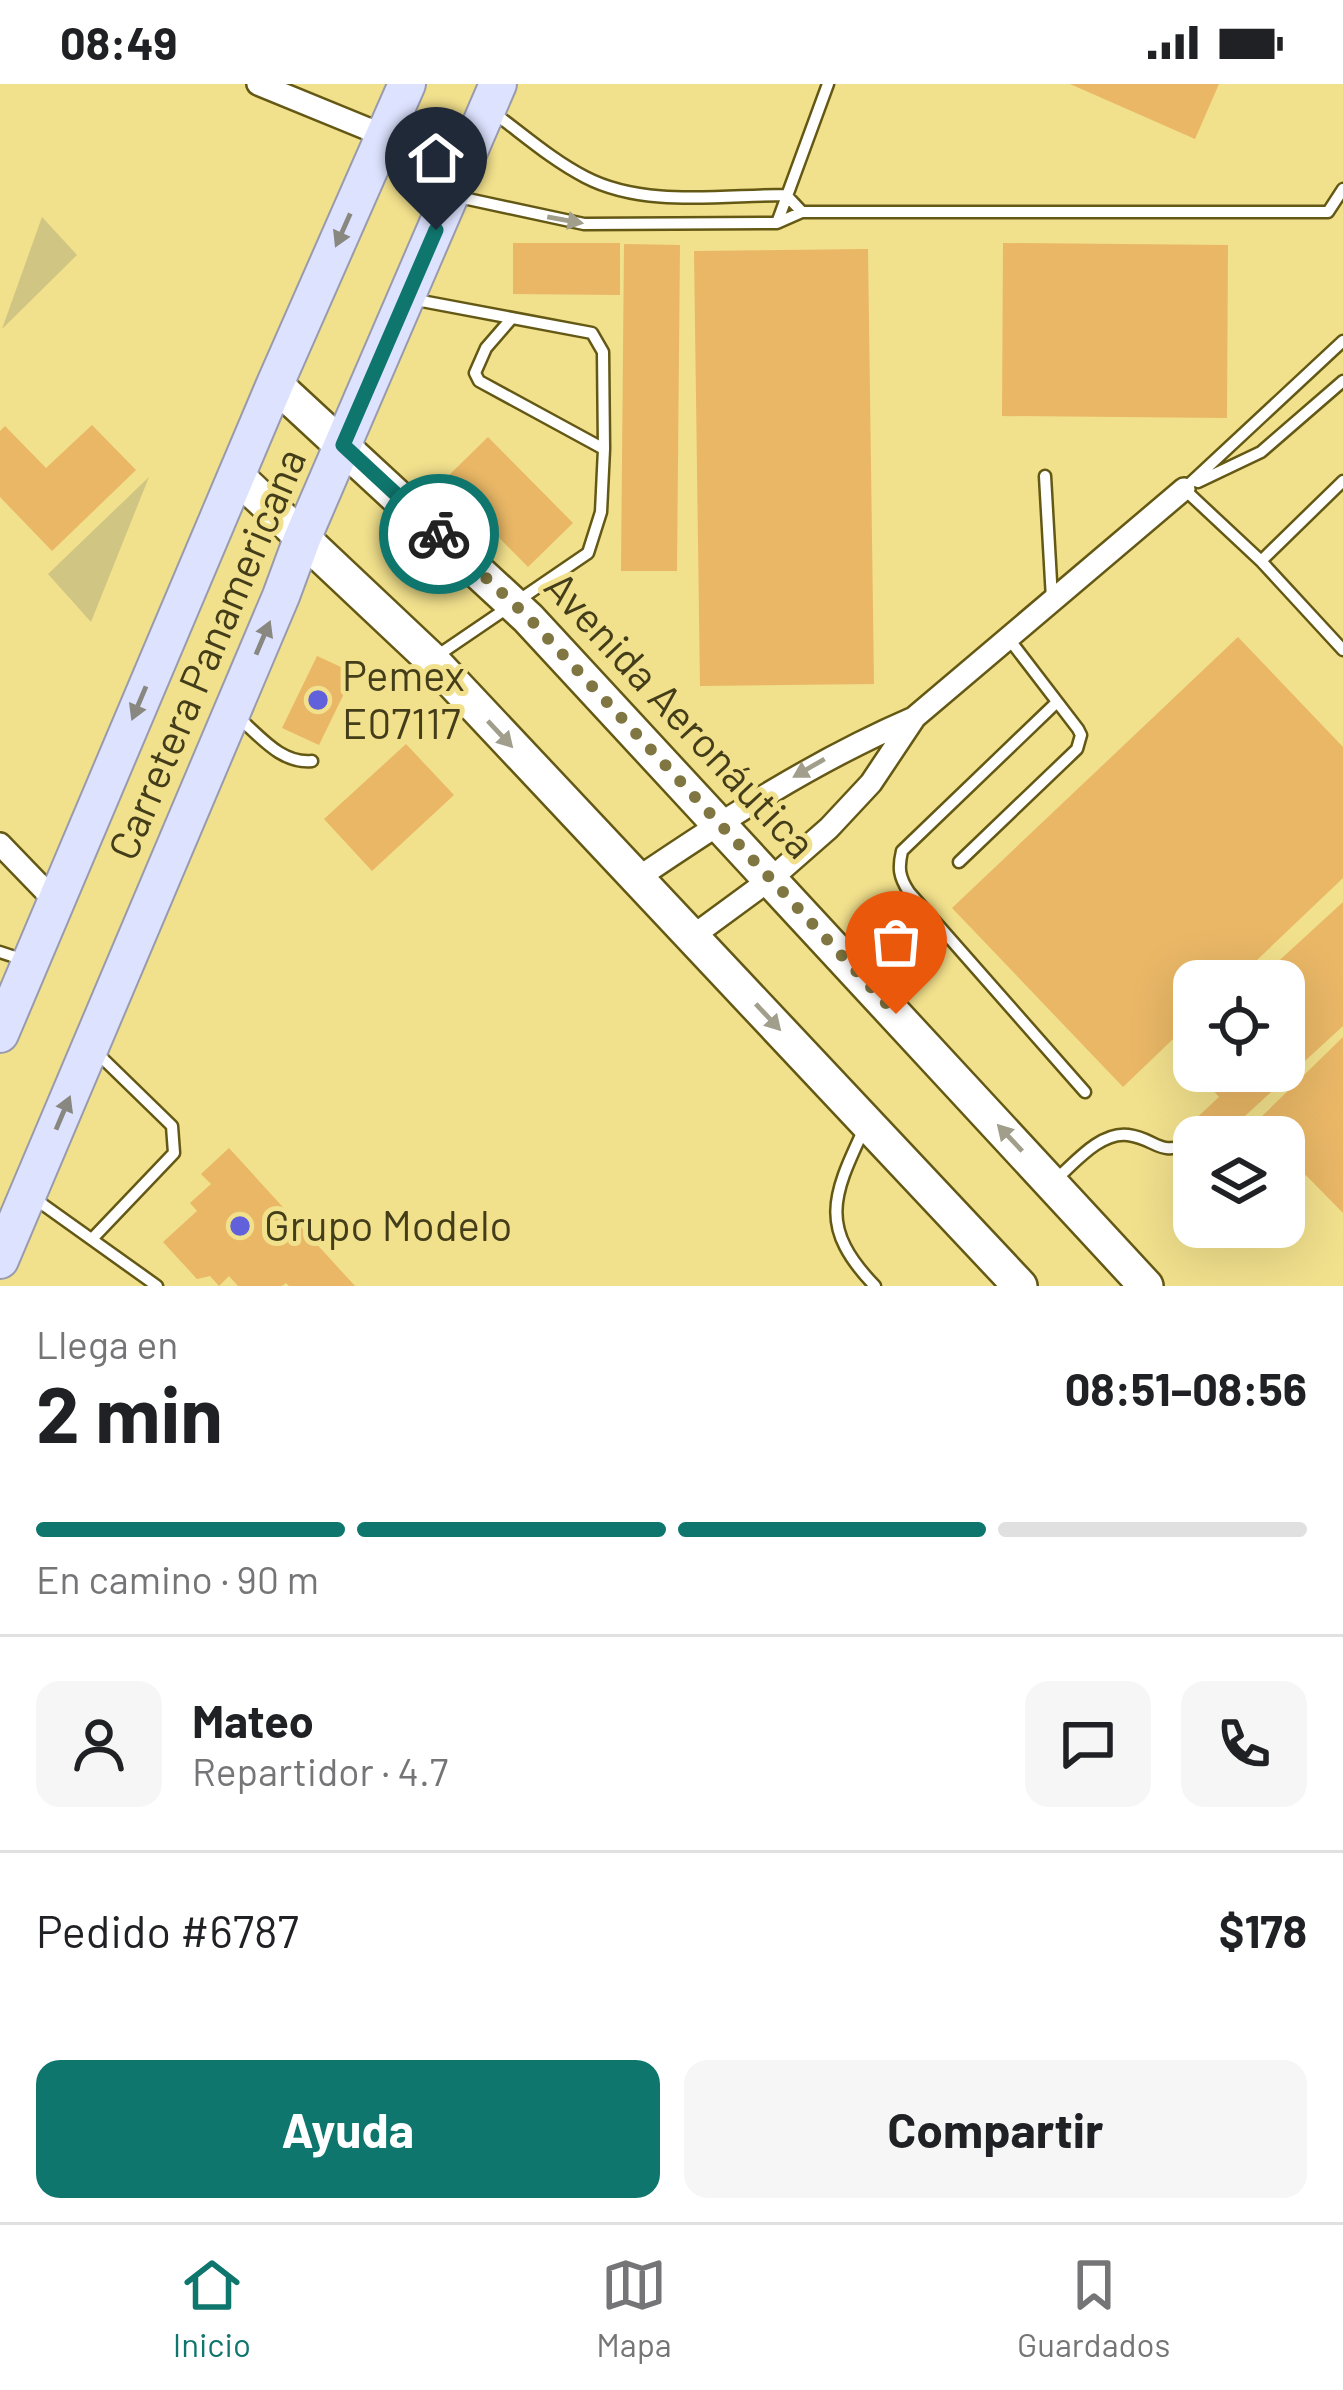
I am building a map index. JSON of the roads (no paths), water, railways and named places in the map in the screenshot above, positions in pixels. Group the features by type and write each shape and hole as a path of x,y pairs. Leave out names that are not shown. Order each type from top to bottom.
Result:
{"main road":[{"name":"Carretera Panamericana","path":"0,1034 15,957 54,900 407,84"},
{"name":"Carretera Panamericana","path":"0,1260 493,96"},
{"name":"Avenida Aeronáutica","path":"275,384 514,604 721,822 1146,1286"},
{"path":"237,476 430,658 1020,1286"}],"street":[{"path":"258,84 385,136"},
{"path":"693,936 772,878 829,828 871,783 915,717 1184,489"},
{"path":"635,880 844,748 915,717"},
{"path":"0,844 54,900"}],"lane":[{"path":"777,223 828,84"},
{"path":"493,96 560,164 590,180 656,196 787,195 802,212"},
{"path":"1328,212 1343,189"},
{"path":"451,195 584,224 777,223 802,212 1343,212"},
{"path":"653,225 656,196"},
{"path":"400,681 588,553 601,512 604,449 602,345 586,330 406,298"},
{"path":"512,318 480,356 475,374 479,381 604,449"},
{"path":"1184,489 1343,341"},
{"path":"1184,489 1261,452 1343,381"},
{"path":"1045,476 1052,599"},
{"path":"1261,561 1343,482"},
{"path":"1184,489 1261,561 1343,650"},
{"path":"959,862 1077,748 1081,735 1007,637"},
{"path":"1056,703 902,851 898,868 909,892 1085,1092"},
{"path":"232,712 280,754 298,762 312,761"},
{"path":"91,1047 172,1126 175,1138 174,1153 92,1239"},
{"path":"867,1122 842,1175 835,1212 853,1263 875,1286"},
{"path":"1052,1183 1092,1147 1112,1137 1128,1135 1173,1148"},
{"path":"29,1194 158,1286"}],"place":[{"name":"Pemex E07117","path":"318,700"},
{"name":"Grupo Modelo","path":"240,1226"}]}
